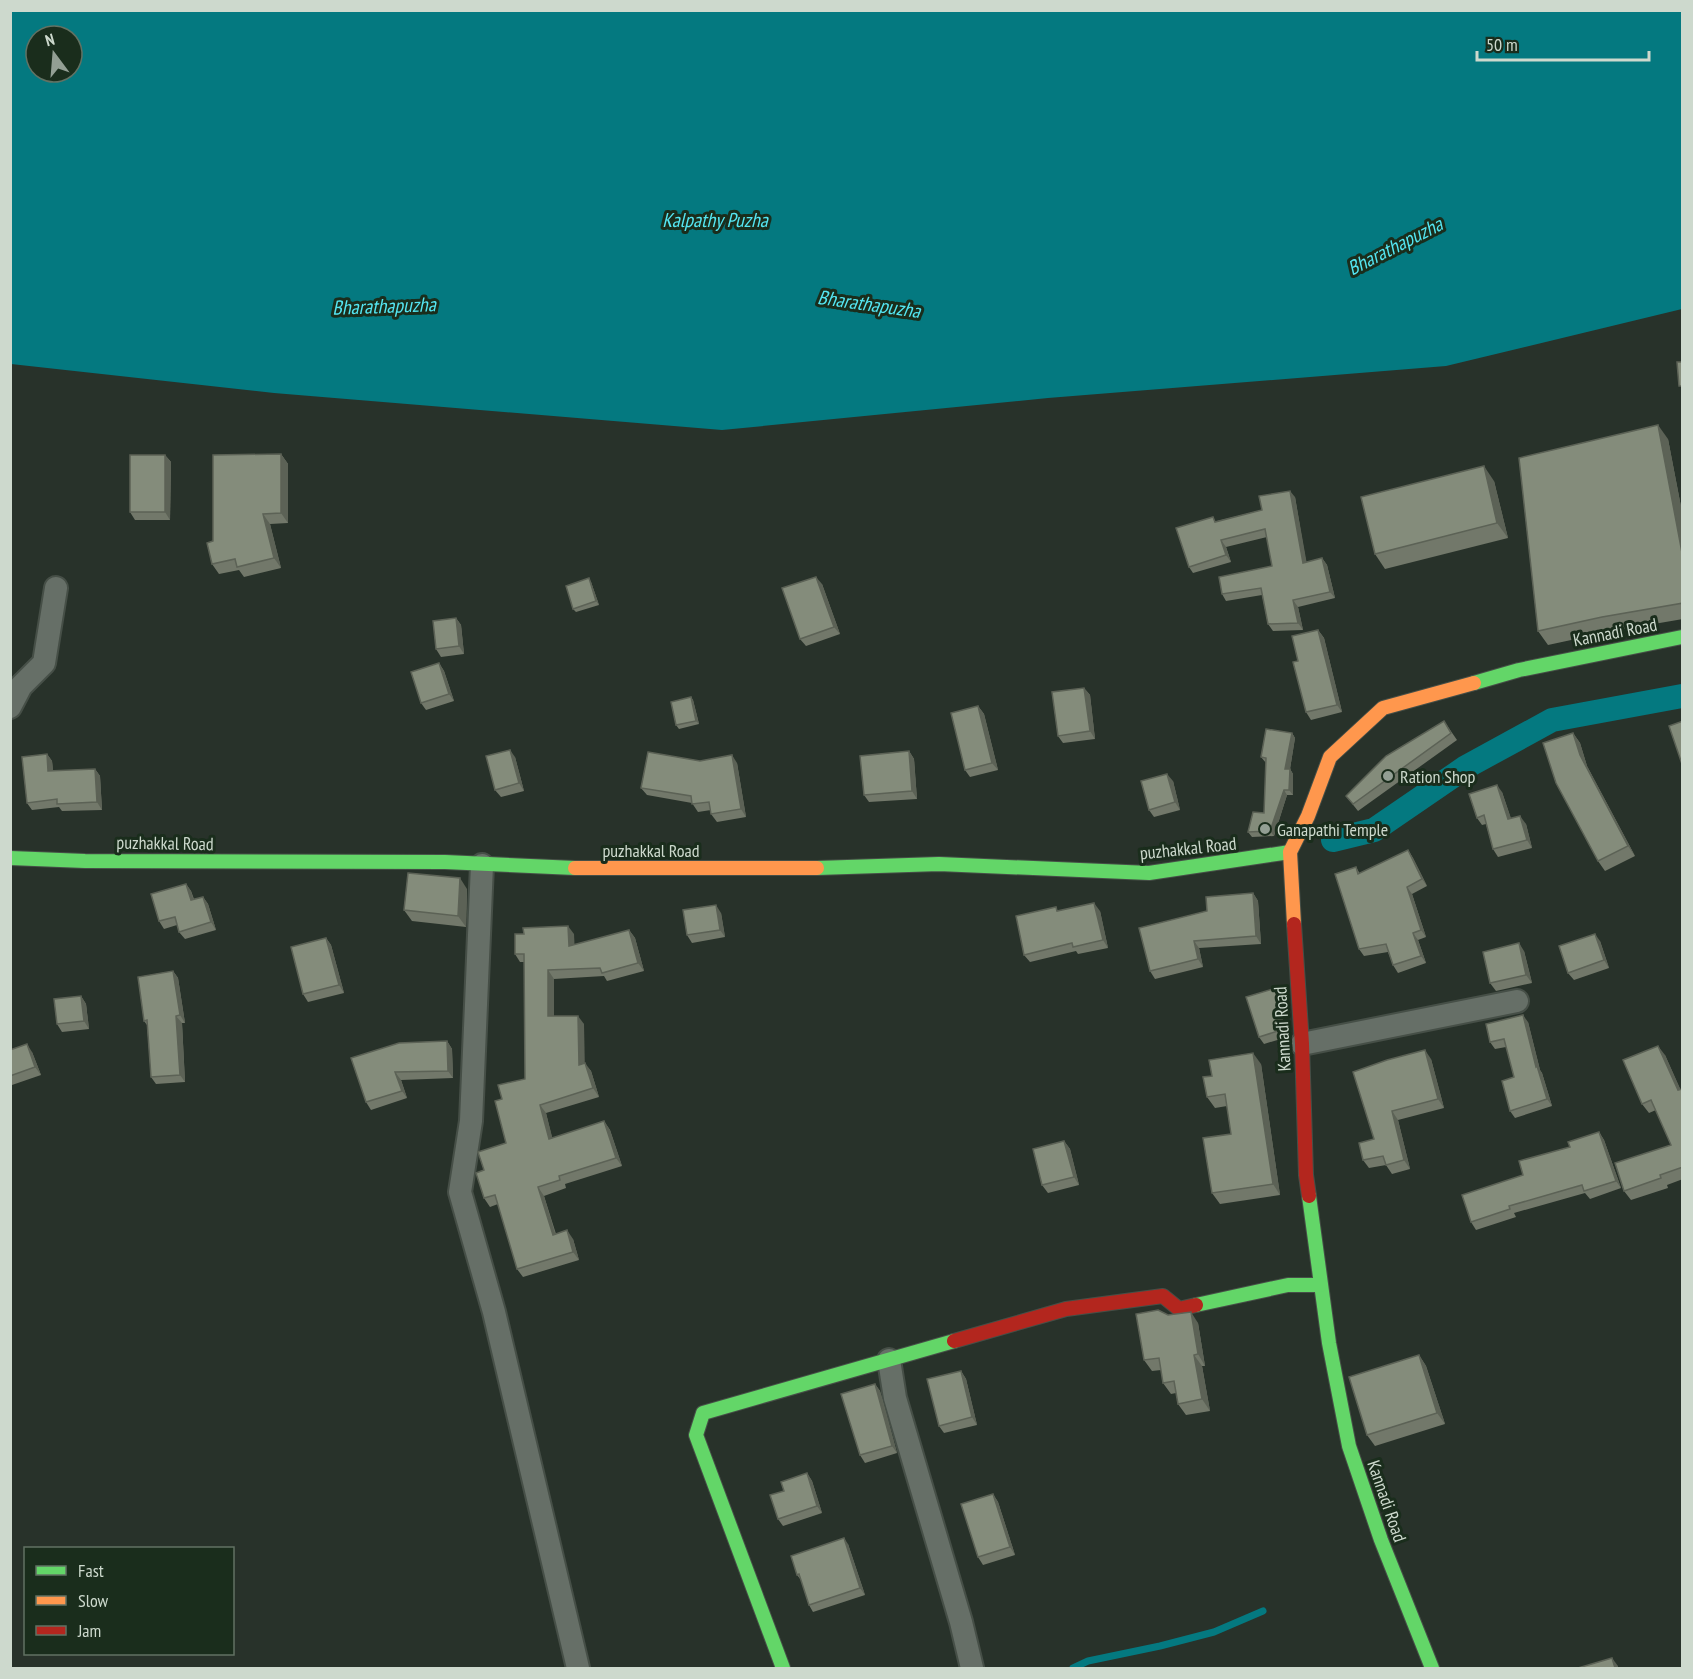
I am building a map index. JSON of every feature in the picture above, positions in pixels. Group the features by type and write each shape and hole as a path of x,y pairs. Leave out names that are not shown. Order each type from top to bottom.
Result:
{"street":[{"path":"10,707 21,686 44,663 56,588"},
{"name":"Kannadi Road","path":"1432,1668 1381,1540 1349,1446 1329,1343 1306,1175 1302,1044 1290,852 1308,816 1330,757 1383,708 1520,670 1616,649 1683,638"},
{"name":"puzhakkal Road","path":"10,858 109,861 445,862 548,868 829,868 939,864 1149,873 1290,852"},
{"path":"482,865 471,1121 460,1192 494,1312 578,1668"},
{"path":"1302,1044 1517,1001"},
{"path":"783,1668 696,1435 703,1413 1066,1309 1163,1296 1179,1309 1288,1286 1320,1285"},
{"path":"889,1360 895,1398 961,1622 972,1668"}],"water":[{"name":"Kalpathy Puzha","path":"11,10 1682,11 1682,309 1446,366 1048,398 722,430 274,393 11,364"}],"building":[{"path":"1677,362 1683,362 1683,386 1679,386"},
{"path":"1658,425 1683,558 1683,603 1538,631 1519,458"},
{"path":"281,454 281,513 263,514 274,558 237,567 235,559 212,564 207,543 213,541 213,455"},
{"path":"130,455 165,455 165,512 130,512"},
{"path":"1484,466 1497,523 1375,554 1361,497"},
{"path":"1290,491 1303,563 1322,558 1330,592 1293,600 1298,623 1268,624 1261,588 1222,594 1219,577 1272,566 1265,529 1221,540 1226,555 1189,567 1176,528 1213,517 1215,522 1262,510 1259,496"},
{"path":"816,577 834,627 800,639 782,588"},
{"path":"589,578 596,601 573,609 566,586"},
{"path":"456,618 459,646 436,649 433,621"},
{"path":"1318,630 1337,705 1306,712 1293,662 1298,661 1292,636"},
{"path":"439,663 449,694 421,703 411,672"},
{"path":"1084,688 1090,731 1058,736 1052,692"},
{"path":"691,697 696,721 676,725 671,702"},
{"path":"978,706 992,763 965,770 951,713"},
{"path":"1444,721 1451,733 1353,804 1346,796 1386,756"},
{"path":"1683,721 1683,764 1682,764 1669,726"},
{"path":"1266,729 1292,733 1285,769 1290,769 1289,790 1284,790 1270,831 1248,832 1253,812 1264,813 1266,758 1261,757"},
{"path":"1573,733 1580,755 1628,846 1598,861 1556,783 1543,743"},
{"path":"510,750 519,783 495,790 486,756"},
{"path":"909,751 912,791 864,795 860,756"},
{"path":"648,752 700,761 732,755 741,809 711,814 709,802 692,804 691,796 641,788"},
{"path":"47,754 48,771 95,769 97,802 57,804 57,799 27,803 22,757"},
{"path":"1167,774 1175,802 1149,810 1141,781"},
{"path":"1497,785 1508,819 1520,816 1527,840 1493,849 1484,815 1477,818 1469,794"},
{"path":"1408,850 1422,879 1407,887 1421,930 1413,933 1421,956 1393,965 1386,944 1359,949 1335,874 1356,867 1358,874"},
{"path":"408,873 460,878 458,916 404,910"},
{"path":"186,884 191,900 203,897 211,922 179,932 175,917 159,921 151,894"},
{"path":"1253,893 1256,936 1194,941 1198,959 1150,971 1139,928 1207,911 1206,897"},
{"path":"1094,903 1103,940 1073,947 1072,943 1024,955 1016,916 1056,907 1057,911"},
{"path":"716,905 720,930 687,935 683,910"},
{"path":"568,926 569,946 629,930 638,963 602,973 600,968 548,970 548,1016 578,1016 579,1065 585,1063 593,1088 540,1105 549,1139 604,1121 616,1158 559,1176 560,1180 538,1187 553,1235 567,1230 573,1252 517,1269 495,1195 484,1198 476,1173 484,1170 478,1152 506,1143 495,1101 502,1099 498,1085 525,1079 524,954 515,954 515,934 524,934 523,928"},
{"path":"1595,934 1604,960 1568,973 1559,946"},
{"path":"326,938 339,985 303,994 291,947"},
{"path":"1519,943 1526,975 1490,983 1483,952"},
{"path":"173,971 180,1015 176,1016 180,1075 151,1077 147,1020 144,1021 138,977"},
{"path":"1276,988 1278,1031 1259,1037 1246,997"},
{"path":"81,996 84,1021 57,1024 54,999"},
{"path":"1523,1015 1547,1099 1510,1111 1502,1081 1514,1077 1504,1039 1490,1042 1486,1024"},
{"path":"447,1041 448,1071 395,1072 402,1091 366,1102 351,1058 399,1043"},
{"path":"27,1044 35,1067 10,1076 10,1050"},
{"path":"1658,1046 1678,1090 1683,1090 1683,1167 1660,1175 1661,1178 1624,1191 1615,1163 1671,1145 1651,1100 1642,1104 1623,1060"},
{"path":"1425,1050 1438,1099 1392,1111 1404,1160 1386,1165 1383,1156 1363,1160 1359,1143 1374,1139 1353,1072"},
{"path":"1253,1053 1273,1184 1212,1193 1203,1138 1231,1134 1225,1094 1207,1097 1203,1077 1212,1076 1209,1060"},
{"path":"1599,1132 1616,1181 1584,1191 1582,1185 1509,1206 1510,1209 1471,1222 1462,1195 1523,1175 1519,1161 1570,1147 1568,1142"},
{"path":"1064,1141 1074,1177 1042,1185 1033,1149"},
{"path":"1158,1310 1168,1315 1191,1312 1198,1354 1194,1355 1202,1399 1178,1404 1174,1381 1163,1383 1159,1358 1144,1360 1136,1314"},
{"path":"1419,1355 1437,1413 1367,1435 1349,1377"},
{"path":"961,1371 972,1417 939,1426 927,1379"},
{"path":"875,1384 892,1446 860,1455 841,1394"},
{"path":"807,1473 817,1506 778,1519 770,1495 784,1491 781,1482"},
{"path":"993,1494 1010,1547 978,1557 961,1504"},
{"path":"844,1538 860,1588 809,1605 791,1556"},
{"path":"1612,1658 1615,1668 1578,1668"}],"waterway":[{"path":"1333,840 1374,830 1466,767 1552,720 1682,696"},
{"path":"1073,1668 1088,1661 1214,1632 1263,1611"}],"traffic: fast":[{"path":"1474,683 1519,670 1682,637"},
{"path":"817,868 939,864 1149,873 1290,852"},
{"path":"10,858 85,861 445,862 575,868"},
{"path":"1309,1196 1329,1343 1349,1446 1381,1540 1432,1668"},
{"path":"1196,1305 1288,1285 1320,1285"},
{"path":"783,1668 696,1435 703,1413 954,1341"}],"traffic: slow":[{"path":"1294,924 1290,852 1308,816 1330,757 1383,708 1474,683"},
{"path":"575,868 817,868"}],"traffic: jam":[{"path":"1294,924 1302,1044 1306,1175 1309,1196"},
{"path":"954,1341 1066,1309 1163,1296 1179,1309 1196,1305"}],"place":[{"name":"Ration Shop","path":"1388,776"},
{"name":"Ganapathi Temple","path":"1265,829"}],"water label":[{"name":"Bharathapuzha","path":"1395,246"},
{"name":"Bharathapuzha","path":"869,304"},
{"name":"Bharathapuzha","path":"384,306"}]}
